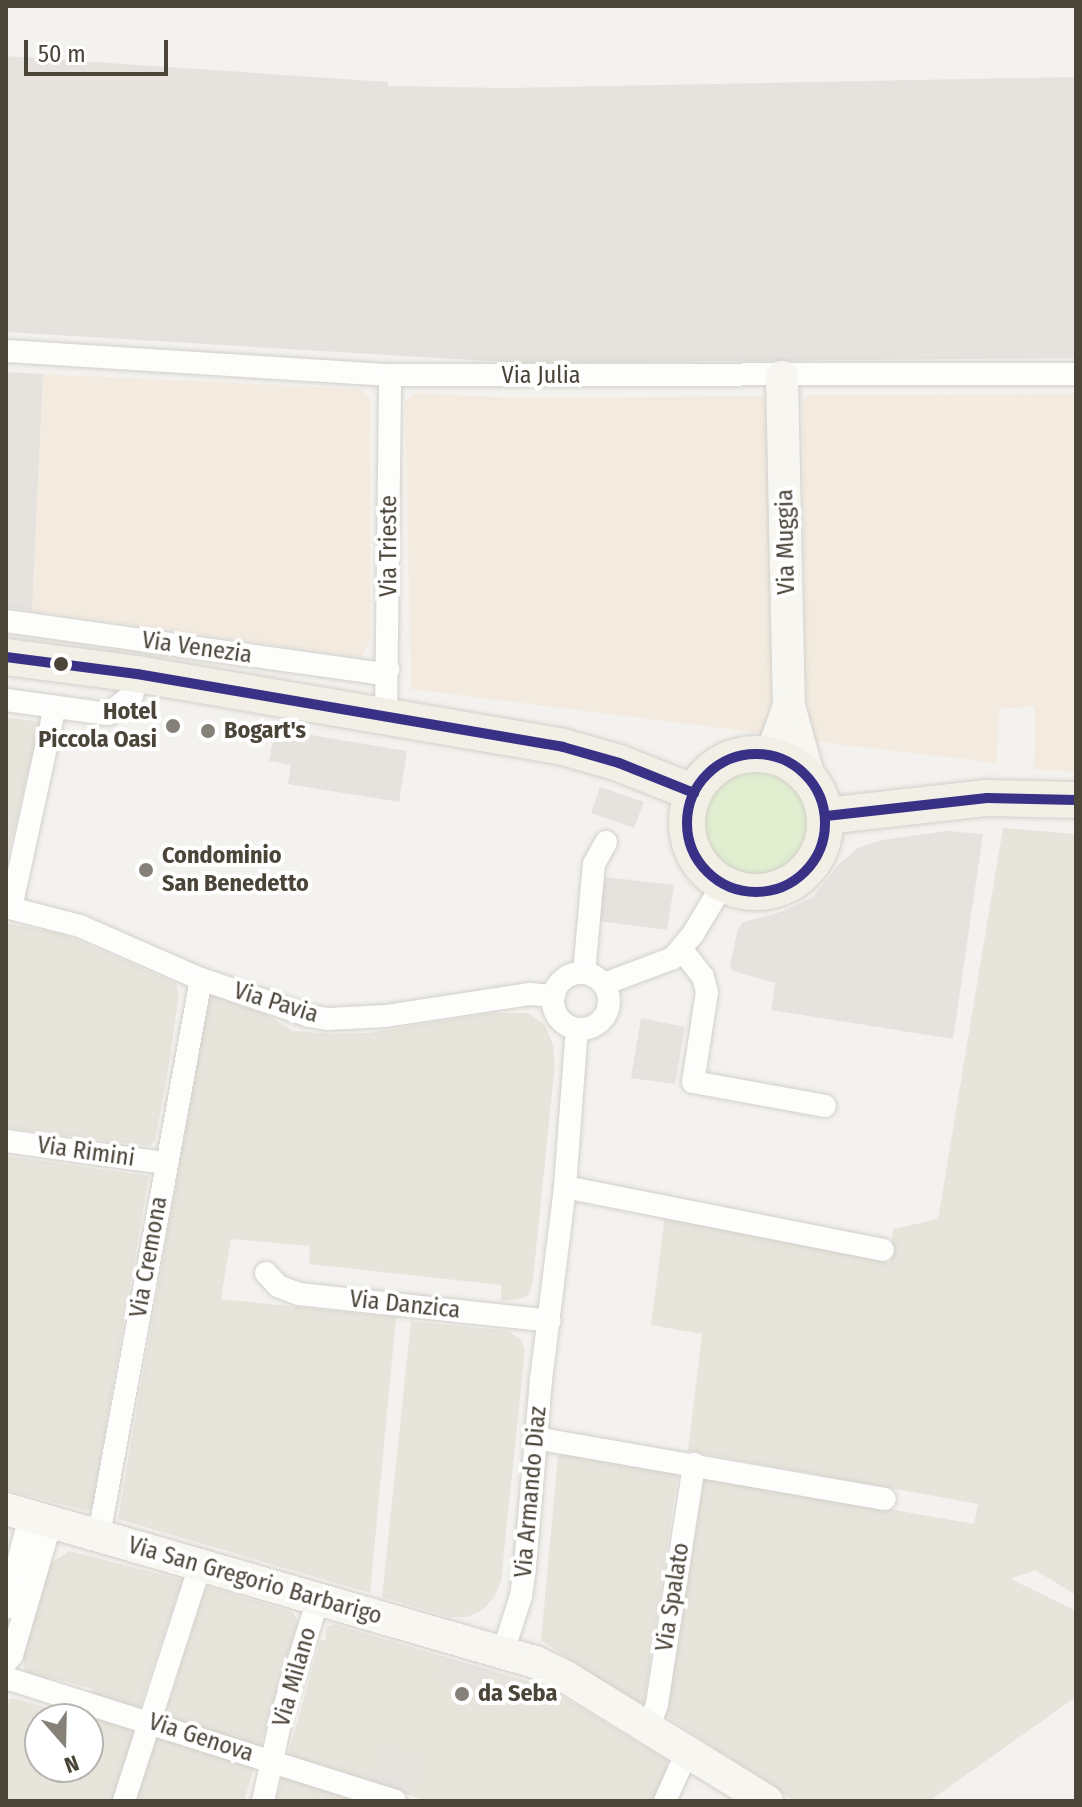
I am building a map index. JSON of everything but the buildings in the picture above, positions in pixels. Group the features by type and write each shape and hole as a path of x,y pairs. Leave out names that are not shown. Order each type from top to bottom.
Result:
{"main road":[{"name":"Via Venezia","path":"6,657 137,674 563,747 619,763 694,793"},
{"path":"747,754 764,754 789,762 809,778 823,802 825,837 817,857 803,874 786,886 754,892 723,884 706,871 694,854 688,834 688,813 694,793 716,767 747,754"},
{"path":"826,816 974,799 1076,800"}],"street":[{"name":"Via Julia","path":"6,351 390,375 782,377 1076,374"},
{"name":"Via Trieste","path":"386,716 390,375"},
{"name":"Via Muggia","path":"782,377 789,706 809,778"},
{"name":"Via Venezia","path":"6,621 375,673 388,669"},
{"name":"Via Venezia","path":"6,700 108,714 132,695 137,674"},
{"name":"Via Muggia","path":"764,754 775,745 789,706"},
{"name":"Via Pavia","path":"55,707 8,908 80,926 201,979 309,1016 329,1019 386,1016 530,994 554,996"},
{"path":"584,973 594,864 606,842"},
{"path":"604,984 673,958 682,950 723,884"},
{"path":"682,950 703,977 707,992 693,1082 825,1106"},
{"path":"584,973 604,984 609,1002 602,1019 595,1025 577,1029 561,1021 553,1005 561,981 584,973"},
{"name":"Via Cremona","path":"99,1535 201,979"},
{"name":"Via Armando Diaz","path":"503,1652 521,1596 535,1438 565,1187 577,1029"},
{"name":"Via Rimini","path":"6,1141 165,1163"},
{"path":"565,1187 883,1250"},
{"name":"Via Danzica","path":"266,1273 278,1286 299,1294 550,1321"},
{"path":"535,1438 885,1499"},
{"name":"Via Spalato","path":"648,1729 657,1704 694,1464"},
{"path":"6,1608 29,1516"},
{"path":"6,1662 12,1655 29,1516"},
{"name":"Via San Gregorio Barbarigo","path":"29,1516 503,1652"},
{"path":"124,1801 200,1565"},
{"name":"Via Milano","path":"263,1801 318,1599"},
{"path":"503,1652 566,1677 767,1801"},
{"name":"Via Genova","path":"6,1678 395,1801"},
{"path":"665,1801 687,1752"}],"shaded area":[{"path":"6,56 388,82 388,86 504,88 1076,77 1076,358 521,363 6,332"},
{"path":"6,372 43,374 32,611 6,607"},
{"path":"43,374 360,389 370,398 370,641 362,657 32,611"},
{"path":"415,393 522,398 761,396 766,402 772,728 767,734 411,689 405,402"},
{"path":"1076,394 1076,772 1034,769 1035,706 999,709 997,763 810,741 806,677 802,402 809,395"},
{"path":"6,717 40,722 6,864"},
{"path":"275,729 407,751 399,802 288,784 291,765 269,761"},
{"path":"600,787 644,802 634,828 591,813"},
{"path":"1003,828 1076,834 1076,1595 1035,1570 1011,1579 1076,1611 1076,1697 929,1801 794,1801 666,1716 704,1480 708,1477 974,1524 978,1504 688,1451 702,1334 651,1325 665,1216 890,1263 893,1229 938,1219"},
{"path":"948,831 983,834 953,1039 771,1010 775,983 733,971 730,966 738,929 743,922 781,912 813,897 840,863 858,848 881,840"},
{"path":"605,877 674,885 667,930 599,921"},
{"path":"6,923 63,934 176,983 179,995 169,1064 155,1141 149,1146 6,1128"},
{"path":"209,994 269,1016 293,1031 333,1034 369,1033 489,1013 528,1013 545,1025 553,1045 555,1064 533,1279 530,1293 524,1298 501,1301 501,1285 309,1264 310,1246 231,1239 221,1299 396,1317 370,1593 118,1519"},
{"path":"641,1018 685,1027 675,1084 631,1078"},
{"path":"6,1156 149,1176 92,1508 88,1511 6,1490"},
{"path":"411,1321 508,1331 521,1340 525,1350 501,1581 494,1598 482,1610 467,1617 449,1617 382,1597"},
{"path":"563,1451 678,1472 643,1710 541,1640 558,1456"},
{"path":"69,1551 183,1580 139,1709 92,1695 93,1689 48,1677 46,1682 33,1678 24,1669 23,1657 50,1564"},
{"path":"209,1587 292,1612 298,1621 260,1747 164,1717 205,1590"},
{"path":"333,1624 547,1687 667,1760 667,1772 655,1801 427,1801 288,1755 320,1641 326,1639 326,1628"},
{"path":"443,1657 496,1672 492,1691 439,1680"},
{"path":"12,1698 30,1703 24,1703 24,1783 104,1783 104,1720 135,1730 112,1801 6,1801 6,1701"},
{"path":"156,1737 254,1768 244,1801 135,1801"},
{"path":"382,1747 422,1759 412,1793 372,1781"},
{"path":"283,1776 362,1801 276,1801"}],"green space":[{"path":"757,769 778,773 796,785 808,803 812,824 808,845 796,863 778,875 757,879 736,875 718,863 706,845 702,824 706,803 718,785 736,773"}],"transit line":[{"path":"6,657 137,674 563,747 619,763 694,793"},
{"path":"756,754 782,759 805,774 820,797 825,823 820,849 805,872 782,887 756,892 730,887 707,872 692,849 687,823 692,797 707,774 730,759 756,754"},
{"path":"826,816 987,798 1076,800"}],"place":[{"name":"Hotel Piccola Oasi","path":"173,726"},
{"name":"Bogart's","path":"208,731"},
{"name":"Condominio San Benedetto","path":"146,870"},
{"name":"da Seba","path":"462,1694"}]}
